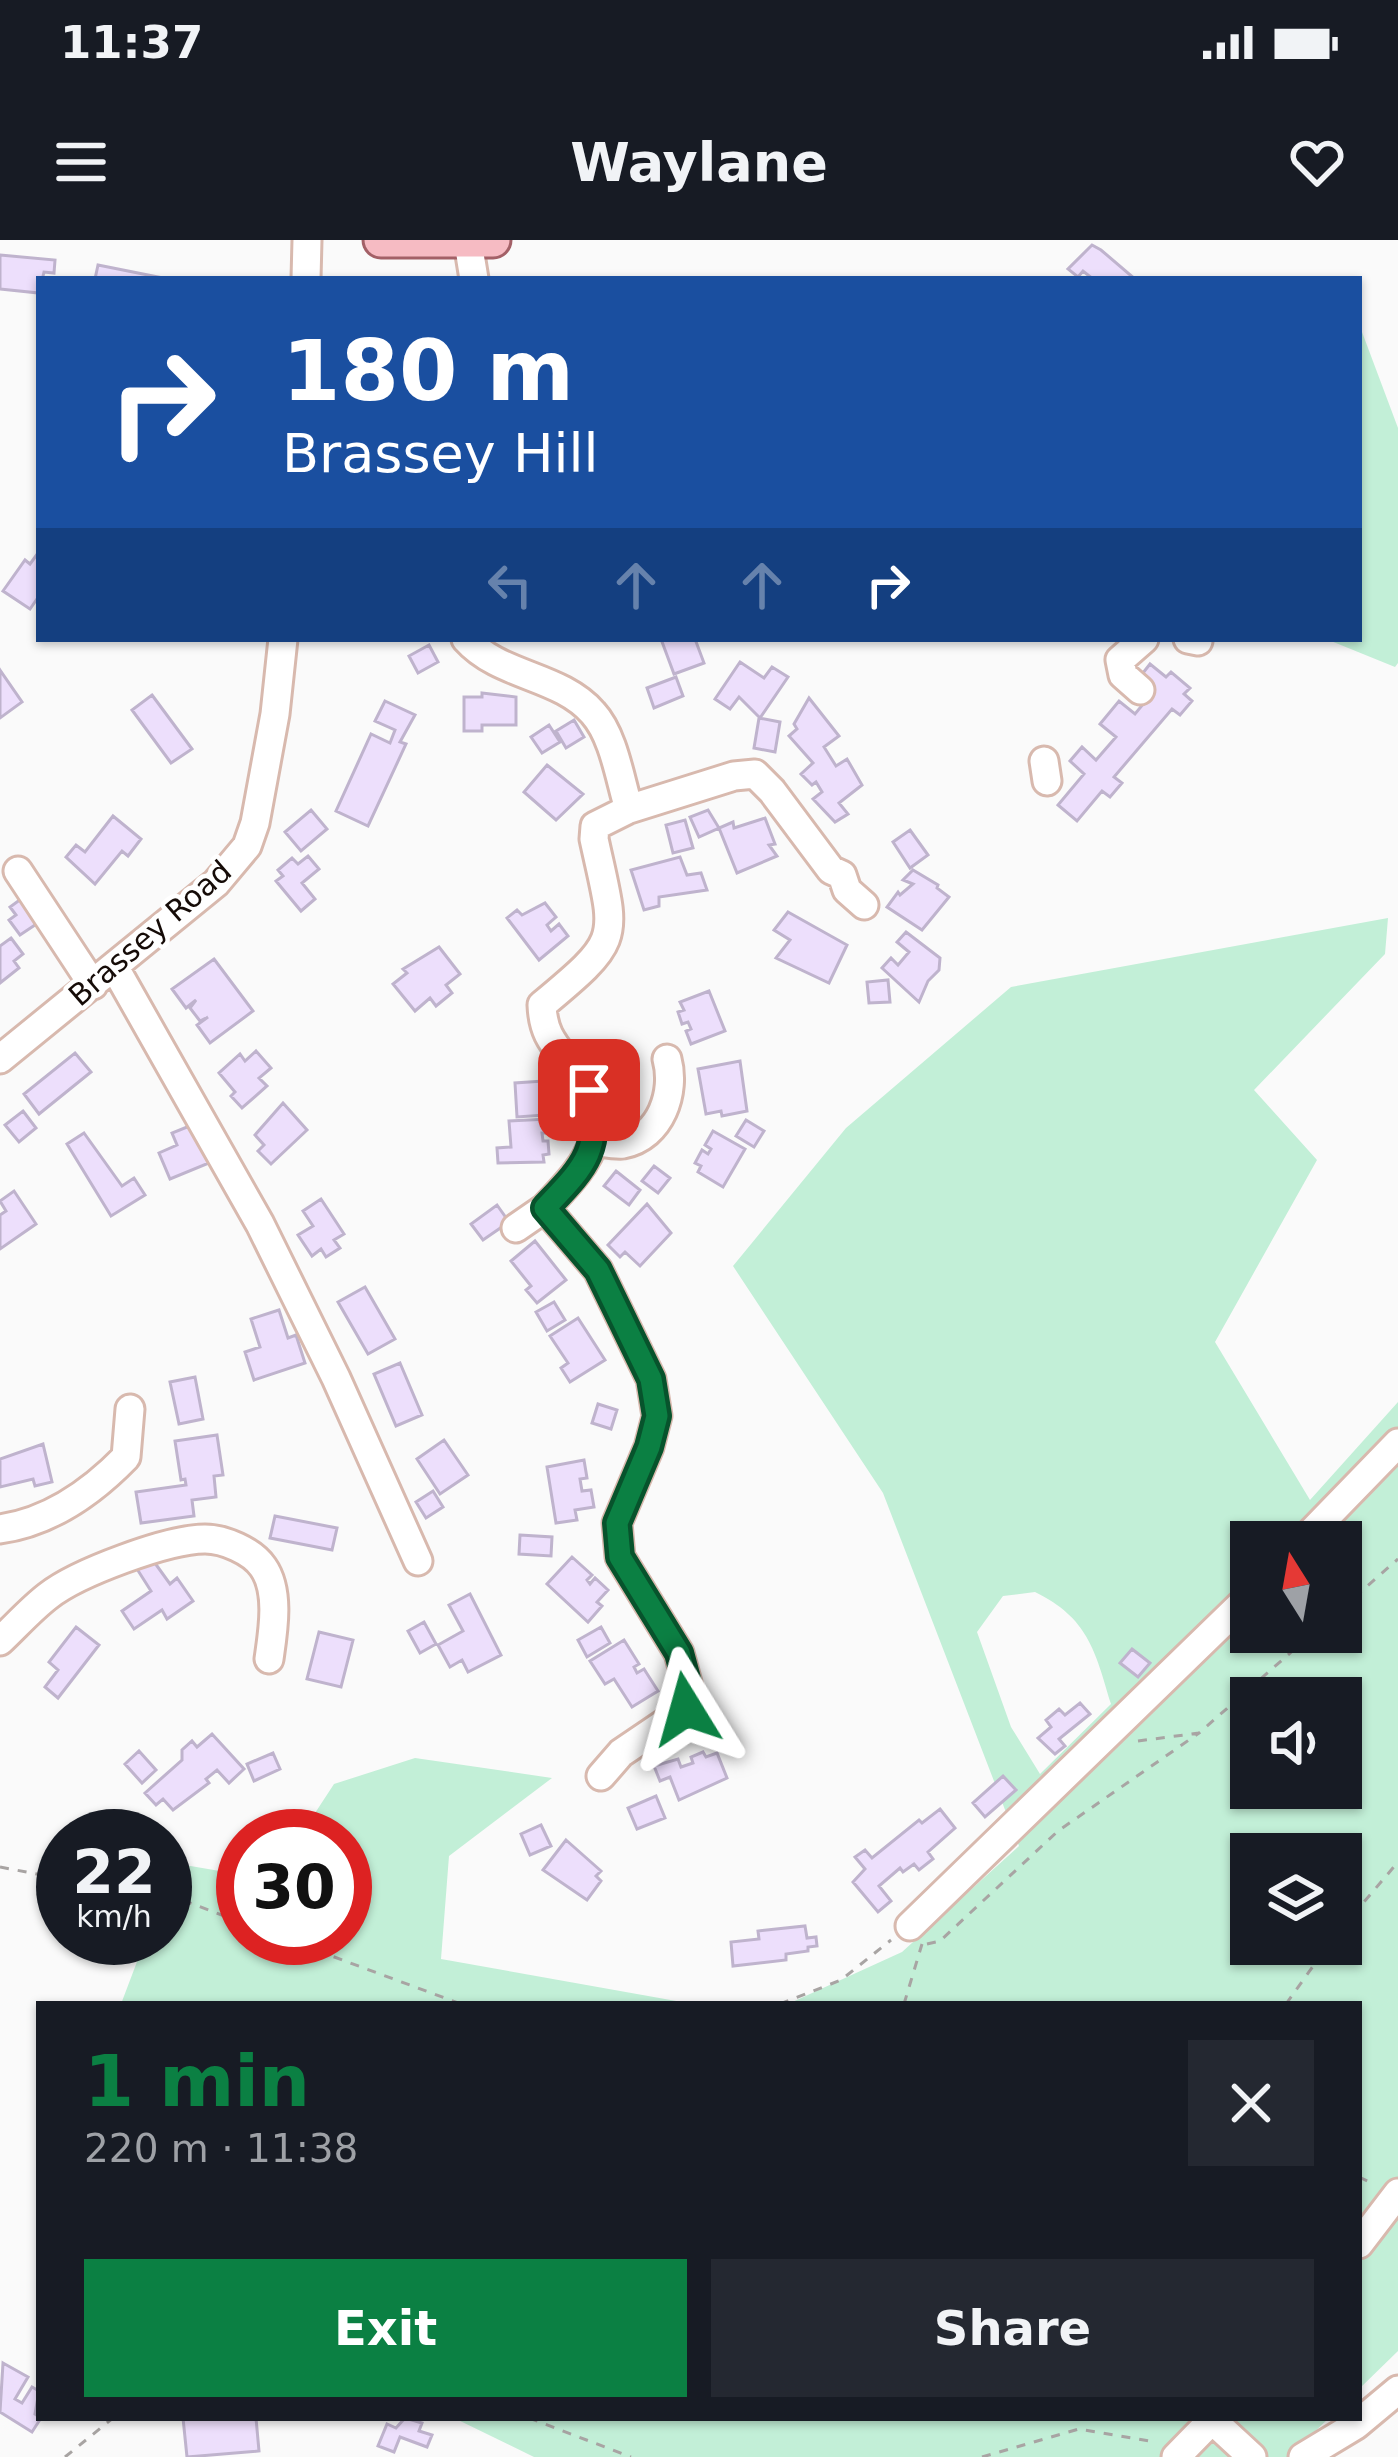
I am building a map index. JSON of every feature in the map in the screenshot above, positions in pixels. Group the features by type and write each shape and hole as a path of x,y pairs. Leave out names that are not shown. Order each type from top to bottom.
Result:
{"main road":[{"path":"381,240 481,241"}],"street":[{"path":"306,276 307,240"},
{"path":"475,276 481,241"},
{"name":"Brassey Road","path":"0,1059 216,884 247,846 275,714 283,642"},
{"path":"469,642 489,661 561,690 592,710 602,725 629,809"},
{"path":"1139,642 1114,658 1123,675 1140,690"},
{"path":"516,1228 545,1208 585,1166 594,1141 589,1090 543,1031 542,1006 602,952 612,920 595,826 629,809 734,776 755,774 831,869 842,875 847,890 864,904"},
{"path":"824,859 847,841"},
{"path":"18,871 104,977 260,1224 418,1561"},
{"path":"594,1141 623,1144 653,1128 667,1105 667,1059"},
{"path":"545,1208 598,1270 651,1379 657,1416 617,1523 620,1557 679,1653 696,1710 621,1753 601,1776"},
{"path":"0,1529 51,1515 108,1475 126,1457 130,1408"},
{"path":"1322,1521 1398,1442"},
{"path":"0,1641 50,1593 117,1561 207,1538 239,1547 262,1566 272,1591 268,1658"},
{"path":"910,1926 1230,1615"},
{"path":"1362,2241 1398,2194"},
{"path":"1362,2418 1398,2390"},
{"path":"1181,2452 1211,2421"},
{"path":"1215,2421 1252,2457"},
{"path":"1303,2457 1359,2421"},
{"path":"1341,2435 1360,2457"}],"path":[{"path":"1362,1591 1398,1559"},
{"path":"905,2001 923,1946 940,1941 1058,1831 1199,1733 1290,1653"},
{"path":"1136,1742 1199,1733"},
{"path":"1362,1904 1398,1862"},
{"path":"0,1867 36,1874"},
{"path":"788,2001 841,1980 910,1926"},
{"path":"356,1965 453,2001"},
{"path":"1288,2001 1315,1965"},
{"path":"65,2457 109,2421"},
{"path":"537,2421 631,2457"},
{"path":"1077,2421 1078,2429"},
{"path":"982,2457 1078,2429 1181,2452"}],"green space":[{"path":"1362,332 1398,428 1395,667 1333,642 1362,642"},
{"path":"1388,918 1385,954 1254,1090 1317,1160 1215,1342 1310,1500 1398,1402 1398,2351 1362,2386 1362,2001 795,2001 902,1952 1019,1846 883,1493 733,1266 846,1128 1011,987","holes":["1035,1592 1053,1602 1087,1638 1111,1704 1040,1774 1011,1727 977,1632 1003,1596"]},
{"path":"415,1758 552,1778 449,1856 441,1959 676,2001 122,2001 136,1965 192,1965 192,1866 216,1870 216,1965 372,1965 372,1809 318,1809 334,1784"},
{"path":"460,2421 1326,2421 1288,2457 534,2457"}],"building":[{"path":"1092,245 1131,276 1089,276 1083,271 1077,276 1068,269"},
{"path":"0,255 55,260 54,273 36,276 36,293 0,289"},
{"path":"98,265 153,276 96,276"},
{"path":"36,556 36,600 30,609 3,591 25,560 30,564"},
{"path":"662,642 696,642 704,663 674,674"},
{"path":"429,645 438,662 418,673 409,656"},
{"path":"740,662 764,678 772,667 788,677 760,718 739,697 730,709 715,699"},
{"path":"1150,664 1166,677 1171,672 1190,688 1184,694 1192,701 1180,715 1172,709 1114,777 1122,783 1110,797 1102,791 1077,821 1058,805 1084,774 1070,761 1082,747 1096,760 1116,737 1100,724 1119,701 1135,714 1154,691 1139,678"},
{"path":"0,670 22,702 0,718"},
{"path":"676,677 683,696 654,708 647,688"},
{"path":"482,693 516,697 516,725 482,725 482,731 464,731 464,697 482,697"},
{"path":"152,695 192,749 171,763 132,710"},
{"path":"809,698 839,736 824,747 836,766 847,759 862,785 839,803 848,814 835,822 813,799 822,792 816,782 812,785 801,774 813,763 789,736 797,729 794,724"},
{"path":"385,701 415,715 368,826 336,811 371,734 390,743 395,730 375,721"},
{"path":"759,718 780,722 775,752 754,748"},
{"path":"574,720 584,737 566,748 556,731"},
{"path":"549,725 560,742 542,753 531,737"},
{"path":"547,765 583,794 556,820 524,792"},
{"path":"311,810 327,829 301,851 285,832"},
{"path":"708,810 719,828 699,837 690,817"},
{"path":"113,816 141,839 128,856 122,851 95,884 66,857 76,845 85,852"},
{"path":"765,818 775,844 769,845 777,856 737,873 719,828"},
{"path":"685,820 693,848 673,853 666,825"},
{"path":"910,830 928,855 910,868 893,842"},
{"path":"308,856 319,869 302,883 315,899 301,911 276,881 283,876 278,870 292,858 298,864"},
{"path":"680,857 687,875 701,873 707,890 659,897 659,906 644,910 631,870"},
{"path":"913,870 949,897 922,930 887,907 898,892 913,884 903,880"},
{"path":"21,899 41,921 20,935 9,920 16,915 10,907"},
{"path":"545,903 556,917 547,925 551,931 559,924 568,936 539,960 507,918 517,910 522,915"},
{"path":"788,912 847,945 829,983 776,958 790,940 774,930"},
{"path":"906,932 940,958 939,970 919,1002 882,968 891,958 898,965 909,952 897,942"},
{"path":"11,938 23,954 14,961 19,968 0,983 0,946"},
{"path":"439,947 460,974 446,985 452,993 436,1006 430,998 415,1011 393,984 407,973 403,969"},
{"path":"214,959 253,1011 210,1043 197,1025 208,1017 200,1021 190,1008 196,1000 186,1008 172,989"},
{"path":"888,980 890,1002 869,1003 867,982"},
{"path":"709,991 725,1031 691,1044 686,1031 691,1029 688,1022 682,1024 678,1012 684,1010 680,1002"},
{"path":"256,1051 271,1068 259,1078 267,1086 242,1108 219,1073 240,1054 245,1061"},
{"path":"75,1053 91,1072 39,1114 24,1094"},
{"path":"740,1061 747,1111 706,1114 698,1069"},
{"path":"543,1081 545,1115 517,1117 515,1083"},
{"path":"283,1103 307,1130 271,1164 258,1151 264,1145 255,1135"},
{"path":"23,1111 36,1128 19,1142 5,1125"},
{"path":"548,1119 549,1133 542,1133 549,1154 543,1155 544,1162 498,1163 497,1148 511,1147 509,1121"},
{"path":"746,1120 764,1131 754,1147 736,1136"},
{"path":"192,1125 209,1163 170,1179 159,1153 177,1145 172,1133"},
{"path":"713,1131 745,1149 723,1187 698,1172 701,1166 695,1163 702,1150 708,1154 711,1149 705,1145"},
{"path":"84,1133 122,1186 134,1178 145,1195 111,1216 67,1144"},
{"path":"654,1166 670,1178 658,1193 642,1181"},
{"path":"616,1171 640,1190 629,1205 604,1186"},
{"path":"14,1191 36,1224 0,1249 0,1215 6,1211 0,1201"},
{"path":"321,1199 344,1234 334,1240 340,1248 326,1257 321,1249 312,1256 298,1235 313,1226 303,1211"},
{"path":"647,1204 671,1233 640,1266 608,1245"},
{"path":"497,1205 509,1222 483,1240 471,1224"},
{"path":"535,1241 566,1280 537,1303 526,1290 531,1286 511,1261"},
{"path":"365,1287 395,1339 368,1354 338,1302"},
{"path":"554,1302 565,1320 547,1331 536,1312"},
{"path":"279,1310 288,1338 296,1335 305,1363 254,1380 245,1352 260,1347 251,1319"},
{"path":"578,1318 605,1360 570,1382 561,1368 568,1363 550,1336"},
{"path":"400,1363 422,1415 396,1426 374,1374"},
{"path":"195,1377 203,1419 179,1424 170,1382"},
{"path":"598,1404 617,1410 611,1429 592,1423"},
{"path":"217,1435 223,1475 214,1476 216,1497 192,1500 194,1516 141,1523 136,1492 186,1485 181,1480 175,1441"},
{"path":"444,1440 468,1475 440,1494 417,1459"},
{"path":"43,1444 52,1482 35,1486 33,1479 0,1487 0,1459"},
{"path":"584,1460 587,1478 580,1479 582,1491 591,1490 594,1507 575,1510 577,1520 556,1523 547,1467"},
{"path":"433,1491 443,1507 426,1518 416,1502"},
{"path":"275,1516 337,1528 332,1550 270,1538"},
{"path":"520,1535 552,1537 551,1556 519,1554"},
{"path":"572,1557 592,1575 587,1580 590,1584 595,1578 608,1590 588,1622 547,1584"},
{"path":"152,1559 170,1584 177,1578 193,1601 167,1619 162,1610 134,1629 122,1611 151,1591 137,1569"},
{"path":"470,1594 501,1655 468,1672 462,1660 450,1667 438,1645 463,1631 449,1605"},
{"path":"424,1622 436,1644 420,1653 408,1631"},
{"path":"76,1627 99,1645 58,1698 45,1687 58,1670 49,1662"},
{"path":"601,1627 610,1643 587,1657 578,1640"},
{"path":"319,1632 353,1640 341,1687 307,1679"},
{"path":"624,1640 639,1664 634,1667 637,1673 644,1669 658,1691 632,1707 614,1679 605,1684 590,1661"},
{"path":"1132,1649 1150,1663 1138,1677 1120,1663"},
{"path":"1080,1703 1090,1714 1059,1739 1065,1746 1055,1754 1038,1738 1051,1727 1046,1720 1059,1709 1065,1715"},
{"path":"212,1734 244,1769 229,1783 217,1770 206,1779 209,1783 174,1809 163,1799 156,1805 145,1793 182,1760 182,1750 192,1741 197,1747"},
{"path":"139,1751 156,1770 142,1783 125,1764"},
{"path":"703,1752 706,1757 717,1753 727,1778 679,1800 670,1777 660,1781 654,1766 678,1759 681,1767"},
{"path":"273,1753 280,1769 254,1781 247,1764"},
{"path":"1003,1776 1016,1790 985,1817 973,1803"},
{"path":"656,1796 665,1818 637,1829 628,1808"},
{"path":"940,1809 955,1828 928,1852 933,1859 919,1870 914,1864 903,1872 900,1868 879,1886 891,1901 878,1912 853,1882 865,1869 855,1857 865,1850 872,1858"},
{"path":"541,1825 551,1846 530,1855 521,1834"},
{"path":"566,1840 601,1871 596,1876 601,1881 587,1900 543,1870"},
{"path":"805,1926 807,1938 816,1937 817,1946 786,1954 786,1960 733,1966 731,1942 759,1939 758,1931"},
{"path":"3,2363 28,2377 15,2399 22,2403 32,2387 36,2389 39,2421 32,2432 0,2412"},
{"path":"183,2421 256,2421 259,2451 187,2457"},
{"path":"402,2421 415,2421 422,2423 419,2431 432,2435 427,2447 400,2437 394,2452 378,2446 387,2424 396,2428"}],"route":[{"path":"589,1090 594,1141 585,1166 545,1208 598,1270 651,1379 657,1416 617,1523 620,1557 679,1653 690,1694 686,1709"}]}
